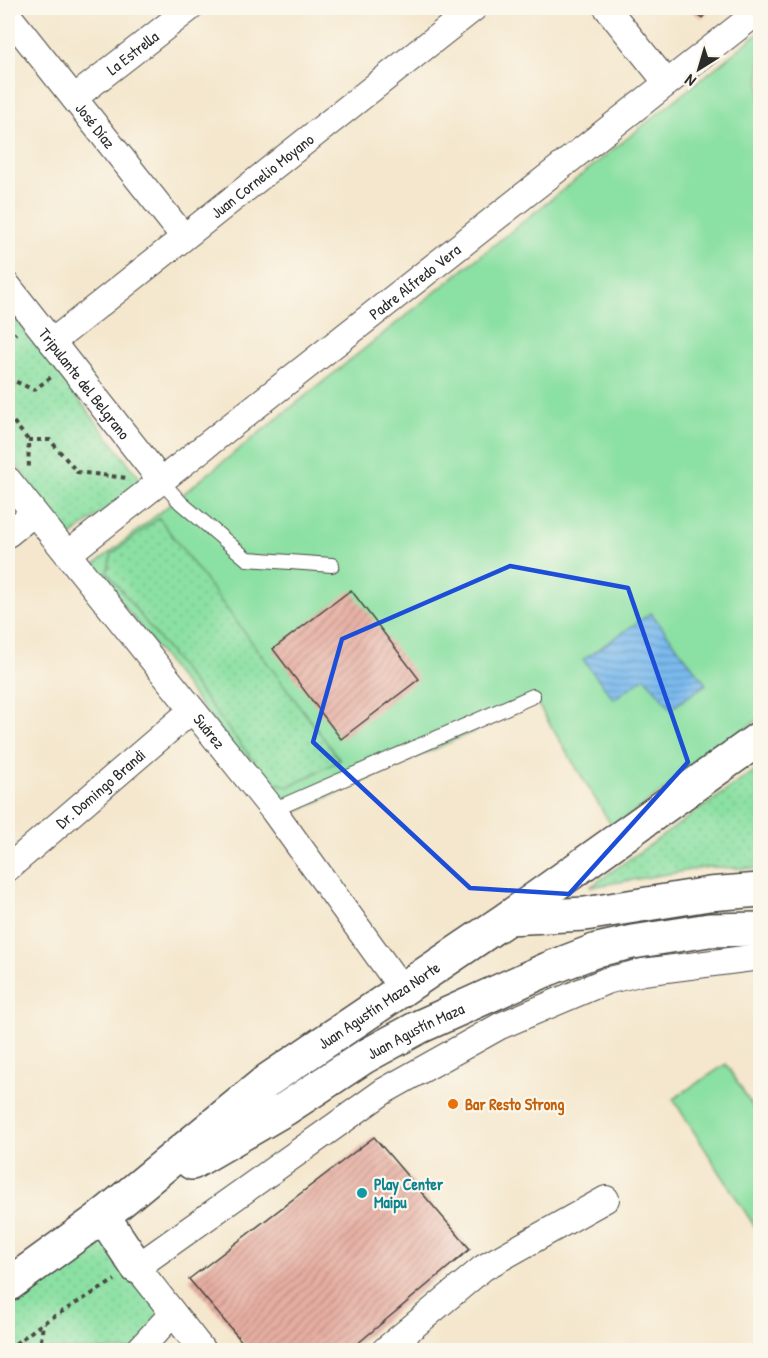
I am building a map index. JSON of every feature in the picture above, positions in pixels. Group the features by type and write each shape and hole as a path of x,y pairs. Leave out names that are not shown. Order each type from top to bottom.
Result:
{"main road":[{"name":"Juan Agustín Maza Norte","path":"8,1285 103,1216 268,1080 508,918 760,738"},
{"path":"508,918 585,914 709,894 760,890"},
{"name":"Juan Agustín Maza","path":"103,1216 401,1037 548,969 597,950 633,942 709,930 760,929"},
{"path":"103,1216 137,1267"}],"street":[{"name":"La Estrella","path":"74,98 190,8"},
{"name":"Juan Cornelio Moyano","path":"52,342 474,8"},
{"path":"607,8 667,83"},
{"name":"Padre Alfredo Vera","path":"68,554 760,10"},
{"name":"José Díaz","path":"8,15 184,237"},
{"name":"Tripulante del Belgrano","path":"8,286 162,482"},
{"name":"Suárez","path":"10,483 273,810 402,989"},
{"path":"8,534 34,513"},
{"name":"Dr. Domingo Brandi","path":"8,868 192,710"},
{"path":"202,1350 137,1267 384,1091 500,1026 606,981 643,972 760,957"},
{"path":"385,1350 483,1268 606,1198"},
{"path":"139,1350 172,1314"}],"lane":[{"path":"162,482 181,503 247,559 332,565"},
{"path":"273,810 533,696"}],"path":[{"path":"8,378 34,390 69,363"},
{"path":"8,415 28,440 29,470 10,483"},
{"path":"28,440 50,440 77,472 162,482"},
{"path":"8,1349 43,1323 137,1267"},
{"path":"40,1350 43,1323"}],"highlighted area":[{"path":"510,566 628,588 688,762 569,894 470,888 313,742 342,639"}],"green space":[{"path":"760,32 760,718 613,828 537,703 286,816 93,566"},
{"path":"8,308 142,481 71,536 8,455"},
{"path":"159,518 340,760 289,787 269,781 107,572 112,554"},
{"path":"760,767 760,869 709,867 590,887"},
{"path":"726,1064 760,1119 760,1235 673,1099"},
{"path":"103,1216 172,1314 139,1350 8,1350 8,1285"}],"water":[{"path":"651,613 706,684 671,709 645,677 614,699 583,660"}],"building":[{"path":"687,8 710,8 702,18"},
{"path":"351,590 419,679 341,739 273,649"},
{"name":"Play Center Maipu","path":"374,1137 470,1249 350,1350 249,1350 189,1279"}],"place":[{"name":"Bar Resto Strong","path":"453,1104"},
{"name":"Play Center Maipu","path":"362,1193"}]}
